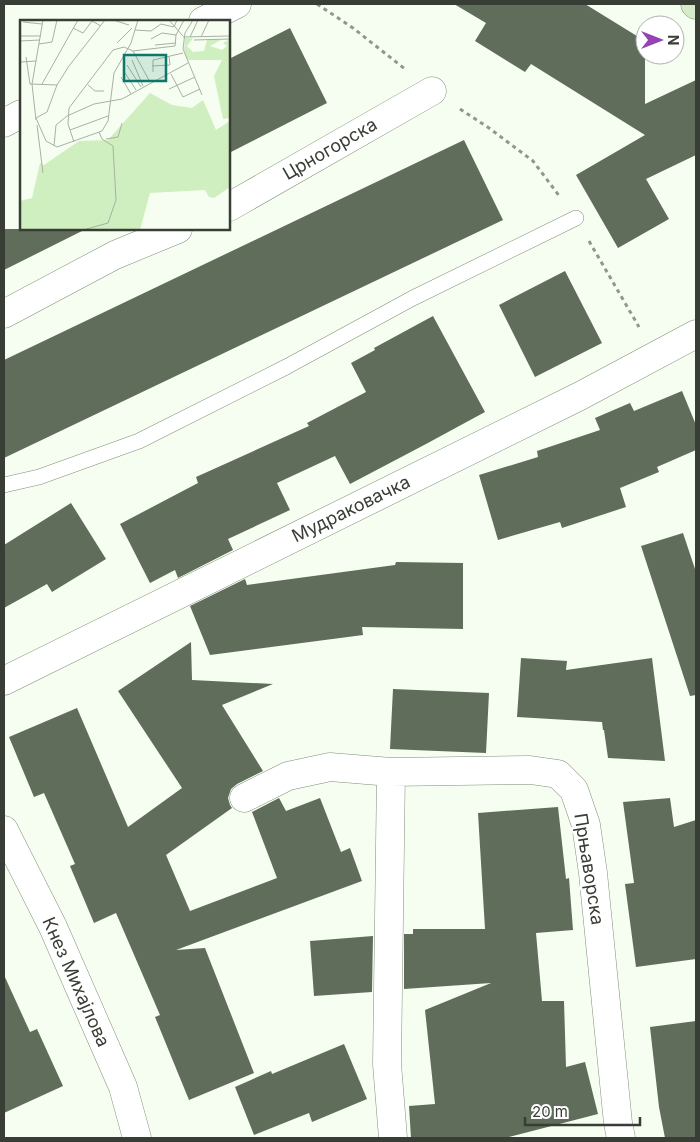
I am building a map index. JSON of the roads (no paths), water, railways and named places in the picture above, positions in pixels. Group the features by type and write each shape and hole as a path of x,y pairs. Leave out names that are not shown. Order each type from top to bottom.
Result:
{"street":[{"path":"204,20 237,4"},
{"name":"Црногорска","path":"230,207 432,91"},
{"path":"4,123 20,115"},
{"path":"4,314 115,255 176,230"},
{"name":"Мудраковачка","path":"4,681 580,396 696,334"},
{"name":"Прњаворска","path":"244,798 288,776 330,767 391,772 530,770 558,774 574,790 586,825 594,873 621,1138"},
{"path":"391,772 387,1064 393,1138"},
{"name":"Кнез Михајлова","path":"4,830 53,927 124,1087 138,1138"}],"lane":[{"path":"4,485 39,477 139,441 286,367 413,298 576,218"}]}
